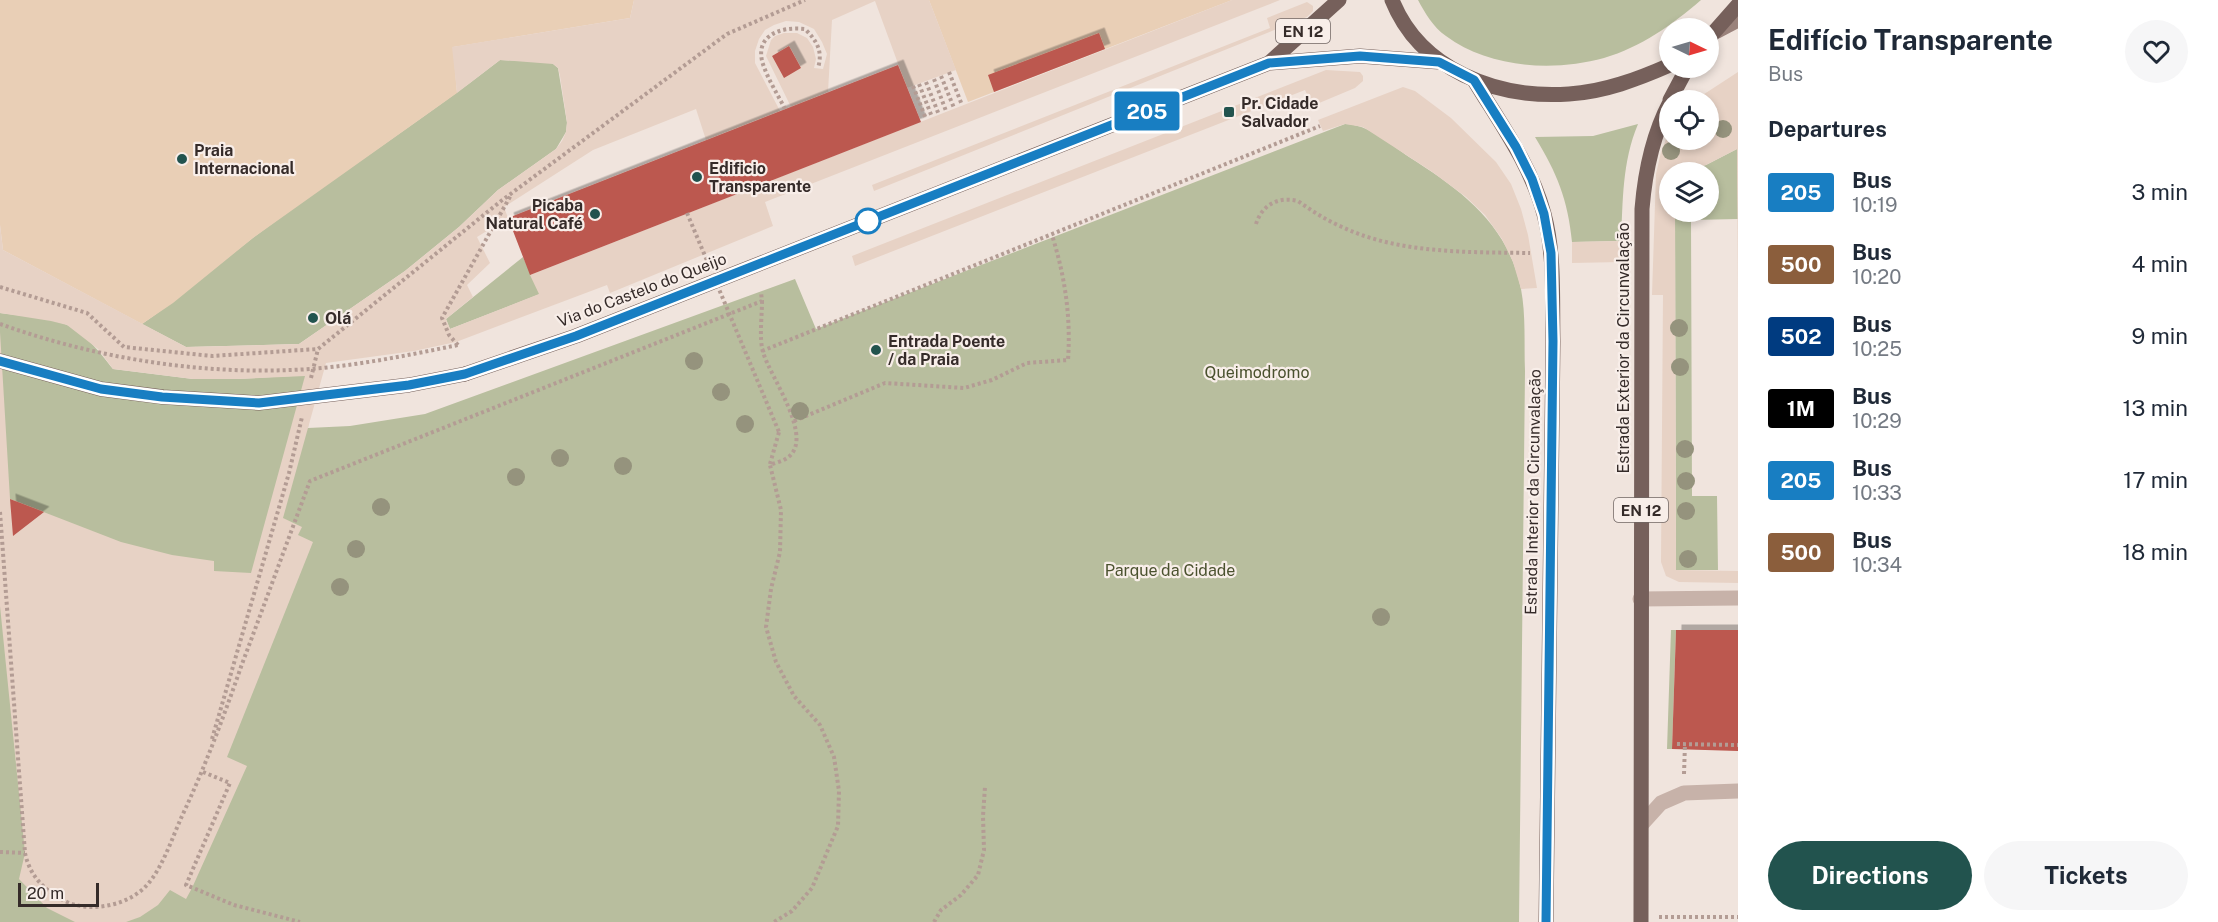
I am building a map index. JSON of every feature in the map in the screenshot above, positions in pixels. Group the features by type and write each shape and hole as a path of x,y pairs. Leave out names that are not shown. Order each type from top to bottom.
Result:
{"main road":[{"name":"Via do Castelo do Queijo","path":"1269,63 1339,0"},
{"name":"EN 12","path":"1392,0 1401,22 1424,50 1439,62 1474,80 1518,92 1571,94 1624,83 1659,69"},
{"path":"1719,28 1738,5"},
{"path":"1719,31 1738,20"},
{"name":"Via do Castelo do Queijo","path":"0,361 101,389 162,397 259,403 409,385 465,374 576,336 1269,63 1360,56 1439,62"},
{"name":"Estrada Interior da Circunvalação","path":"1474,80 1516,147 1532,179 1544,214 1551,253 1552,365 1546,922"},
{"name":"Estrada Exterior da Circunvalação","path":"1641,919 1642,209 1645,175 1659,129"}],"street":[{"path":"1640,599 1738,598"},
{"path":"1642,824 1661,803 1684,793 1738,791"}],"path":[{"path":"0,287 87,313 124,347 212,356 318,349 512,193 727,34 805,0"},
{"path":"785,109 764,67 763,45 769,35 779,29 791,27 805,29 819,47 821,57 818,68"},
{"path":"949,72 962,105"},
{"path":"941,76 954,108"},
{"path":"934,79 946,111"},
{"path":"926,82 939,114"},
{"path":"919,84 932,117"},
{"path":"913,87 926,119"},
{"path":"762,351 1320,126"},
{"path":"0,324 55,342 143,361 212,368 291,370 402,356 458,345 449,335 442,318 512,193"},
{"path":"1256,224 1264,209 1273,202 1290,199 1298,201 1343,228 1390,243 1444,250 1531,253"},
{"path":"687,213 779,432 770,465 781,510 780,542 766,627 776,662 794,696 820,725 834,757 839,791 838,826 812,888 792,911 774,922"},
{"path":"794,421 885,383 964,388 992,380 1027,363 1068,360 1070,332 1067,297 1052,235"},
{"path":"761,292 762,351 794,421 798,435 796,449 787,458 770,465"},
{"path":"0,512 25,853 28,868 53,895 72,904 92,908 113,904 131,897 147,885 158,868 203,772 310,481 762,301"},
{"path":"203,772 289,473"},
{"path":"1677,744 1738,745"},
{"path":"1684,793 1685,744"},
{"path":"203,772 230,783 186,885 234,905 300,922"},
{"path":"934,922 941,910 961,895 978,875 984,850 982,816 985,787"},
{"path":"0,852 25,853"},
{"path":"1641,919 1738,917"}],"green space":[{"path":"1418,0 1701,0 1679,18 1659,18 1659,32 1631,48 1604,58 1564,65 1522,64 1482,55 1446,36 1427,15"},
{"path":"500,60 546,62 558,68 567,123 566,132 556,149 498,190 459,227 405,271 299,344 186,347 142,324 285,214"},
{"name":"Parque da Cidade","path":"1345,124 1362,127 1378,136 1447,182 1480,211 1494,227 1505,246 1515,266 1521,289 1525,371 1519,922 0,922 0,313 65,324 79,332 92,344 113,369 193,379 312,375 308,428 350,426 425,414 795,279 816,329"},
{"path":"1638,124 1626,167 1621,241 1572,242 1568,213 1560,187 1535,137 1593,136"},
{"path":"1737,149 1738,219 1719,219 1719,162 1712,162"},
{"path":"1675,222 1691,222 1692,496 1717,496 1718,570 1676,570"},
{"path":"523,257 540,294 450,329 446,319"},
{"path":"1671,630 1676,630 1672,749 1667,749"}],"sand":[{"name":"Praia Internacional","path":"0,0 634,0 630,18 453,47 457,93 253,238 173,303 142,324 3,250 0,225"},
{"path":"929,0 1232,0 968,102"}],"shaded area":[{"path":"634,0 929,0 956,70 907,88 875,1 832,20 828,92 791,107 766,56 771,40 784,33 797,33 807,38 813,47 816,59 814,68 823,69 827,54 814,29 799,22 786,21 774,25 765,30 759,39 755,51 755,63 780,111 706,140 696,109 593,150 504,207 508,218 477,237 490,263 467,285 473,297 446,319 450,329 539,294 530,275 1232,0 1280,0 765,202 773,226 610,293 607,285 456,342 414,351 326,363 283,518 302,527 298,535 313,542 227,757 247,766 192,888 186,899 170,890 158,905 140,917 126,922 75,922 47,908 19,879 25,853 0,606 0,332 10,499 121,542 172,555 214,561 214,571 251,573 305,376 193,379 113,369 98,349 67,325 0,313 0,225 3,250 186,347 299,344 405,271 459,227 498,190 556,149 562,141 567,122 558,68 553,64 500,60 457,93 452,47 630,18","holes":["789,46 801,68 784,77 772,56"]},
{"path":"1307,2 1313,6 1313,11 1307,17 874,191 872,185 1270,28 1267,18"},
{"path":"1326,70 1360,72 1363,81 1355,88 1312,106 1305,90 855,266 852,256"},
{"path":"1738,72 1738,299 1737,149 1712,162 1659,162 1659,222 1675,222 1676,570 1738,571 1738,583 1679,582 1666,576 1661,562 1663,295 1652,295 1656,174 1662,150 1719,150 1719,90 1710,90"},
{"path":"1403,87 1415,91 1451,118 1496,162 1511,184 1528,235 1537,288 1521,289 1513,262 1502,239 1485,215 1466,197 1431,171 1363,127 1345,124 1323,131 1318,120"},
{"path":"1621,241 1622,262 1572,263 1572,242"}],"building":[{"path":"1099,33 1105,49 994,92 988,75"},
{"path":"789,46 801,68 784,78 772,56"},
{"name":"Edificio Transparente","path":"898,65 921,122 530,275 508,218"},
{"path":"10,499 44,512 13,536"},
{"path":"1676,630 1738,630 1738,751 1672,749"}],"bus line":[{"name":"205","path":"0,361 101,389 162,397 259,403 409,385 465,374 576,336 1269,63 1360,56 1439,62 1474,80 1516,147 1532,179 1544,214 1551,253 1553,341 1546,922"}],"place":[{"name":"Pr. Cidade Salvador","path":"1229,112"},
{"name":"Praia Internacional","path":"182,159"},
{"name":"Edificio Transparente","path":"697,177"},
{"name":"Picaba Natural Café","path":"595,214"},
{"name":"Olá","path":"313,318"},
{"name":"Entrada Poente / da Praia","path":"876,350"}],"park label":[{"name":"Queimodromo","path":"1257,372"}]}
